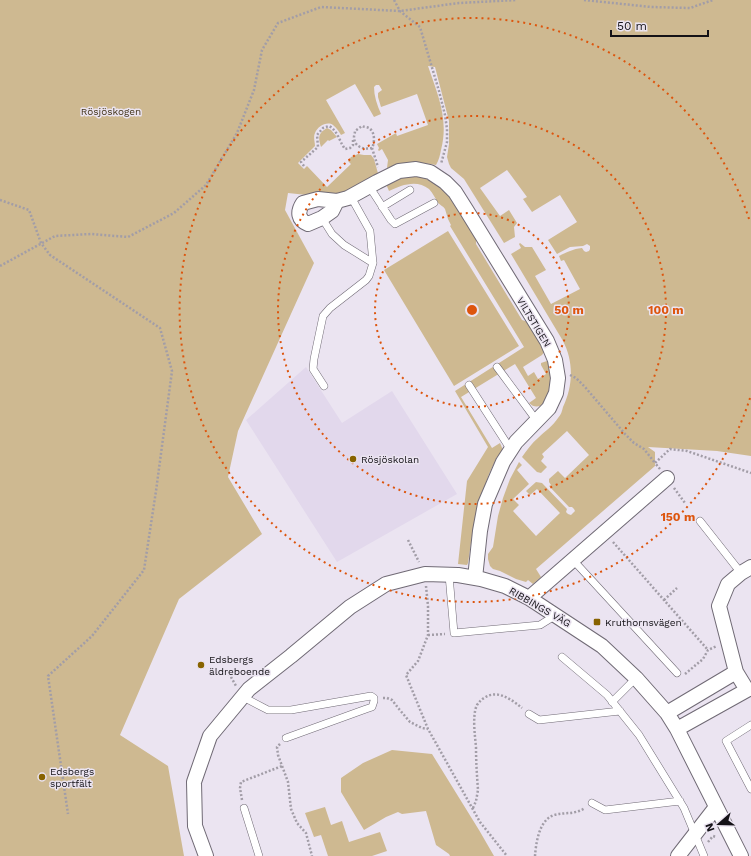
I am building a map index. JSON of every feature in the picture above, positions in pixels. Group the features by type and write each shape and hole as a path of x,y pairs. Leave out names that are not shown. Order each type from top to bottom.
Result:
{"street":[{"name":"VILTSTIGEN","path":"322,218 308,224 299,217 299,208 302,203 311,200 318,199 338,201 351,197 399,171 416,169 430,172 445,182 455,192 547,341 555,360 558,378 556,393 549,408 516,442 503,462 485,504 480,531 475,578"},
{"path":"322,218 332,211 338,201"},
{"path":"529,598 667,478"},
{"path":"677,729 747,690 728,642 719,606 728,584 748,569"},
{"name":"RIBBINGS VÄG","path":"206,856 195,826 194,782 210,736 249,689 292,656 350,607 386,584 425,574 458,575 481,579 505,586 529,598 557,615 602,646 636,678 667,713 677,729 741,856"},
{"path":"667,713 743,678"},
{"path":"678,856 716,807"}],"lane":[{"path":"369,186 394,224 397,224 434,203"},
{"path":"382,207 410,190"},
{"path":"324,386 314,369 314,359 323,316 330,308 366,280 369,276 373,263 370,231 351,197"},
{"path":"322,218 332,234 344,245 373,263"},
{"path":"497,367 537,421"},
{"path":"469,385 511,450"},
{"path":"700,521 748,569"},
{"path":"573,560 678,674"},
{"path":"449,575 454,633 540,625 557,615"},
{"path":"562,657 607,695 639,735 684,808 703,853"},
{"path":"612,702 636,678"},
{"path":"242,697 268,710 291,710 371,696 374,698 372,707 286,738"},
{"path":"529,714 539,720 620,711"},
{"path":"751,725 726,741 751,789"},
{"path":"592,803 605,810 680,801"},
{"path":"244,808 259,856"}],"path":[{"path":"394,0 400,11 420,27 445,115 447,142 439,170"},
{"path":"0,266 55,236 91,234 128,237 174,213 206,185 237,132 254,90 262,50 278,23 321,7 400,11 459,2 517,0"},
{"path":"584,0 651,7 690,8 713,0"},
{"path":"304,166 301,162 318,147 317,135 323,128 329,126 332,127 339,136 341,144 345,149 350,148 353,145 355,131 362,126 369,128 373,133 374,144 372,148 382,179"},
{"path":"353,138 356,144 362,148 372,148"},
{"path":"0,200 29,210 42,243 50,255 160,328 172,371 144,570 92,636 48,676 68,814"},
{"path":"564,373 576,378 585,387 625,434 634,443 644,449 667,478"},
{"path":"655,463 670,449 687,451 751,473"},
{"path":"680,497 685,503"},
{"path":"604,532 708,650"},
{"path":"408,540 425,574 428,606 428,635 418,661 406,675 428,729 480,822 508,856"},
{"path":"664,600 677,588"},
{"path":"428,635 454,633"},
{"path":"678,674 683,676 703,659 708,650 728,642"},
{"path":"473,809 478,790 474,725 477,705 486,696 498,694 511,699 529,714"},
{"path":"374,701 380,698 392,700 410,722 422,728 428,729"},
{"path":"286,738 277,747 278,755 288,782 291,809 297,823 306,833 312,856"},
{"path":"244,808 240,788 242,782 282,766"},
{"path":"535,856 540,832 545,821 554,815 578,812 592,803"},
{"path":"703,853 713,836 718,837"}],"shaded area":[{"name":"Rösjöskolan","path":"306,367 342,423 392,391 457,494 337,562 246,420"}],"green space":[{"name":"Rösjöskogen","path":"0,0 751,0 751,456 717,451 648,447 655,452 655,466 536,569 541,577 533,584 528,580 526,582 516,579 493,569 490,566 488,554 493,547 498,516 503,498 510,479 519,462 522,465 517,470 529,484 513,499 519,505 513,511 536,536 560,513 537,489 530,495 526,491 536,482 542,483 567,509 566,512 571,515 575,511 574,509 569,507 549,486 551,485 549,479 558,471 565,478 589,455 567,431 542,454 544,457 541,461 547,467 541,473 537,472 522,457 532,444 554,424 561,414 569,391 571,374 569,357 563,341 511,254 521,248 520,243 525,247 532,247 546,270 535,276 551,304 580,289 564,260 561,261 559,256 579,248 582,248 586,252 589,251 590,246 587,244 583,246 570,247 557,254 548,240 577,222 560,195 532,212 523,199 527,197 507,170 480,188 500,216 509,210 517,223 514,227 515,237 504,243 464,179 451,168 449,164 447,157 449,144 449,121 435,67 428,66 441,108 444,128 441,152 436,165 412,163 399,164 387,168 388,160 382,149 379,151 378,150 379,148 377,144 396,133 397,136 428,125 417,94 381,107 378,93 382,90 379,85 376,85 374,87 375,94 381,114 374,117 355,84 326,100 345,133 341,135 336,127 331,124 320,126 314,135 315,146 298,163 304,169 307,166 327,187 351,164 348,161 351,157 358,154 371,155 374,159 379,177 335,198 288,193 285,210 314,263 238,431 228,477 262,534 179,599 120,735 168,766 184,856 0,856"},
{"path":"327,128 337,137 329,141 328,140 321,147 319,141 320,134"},
{"path":"416,176 437,183 445,189 476,237 476,244 522,320 528,322 545,350 542,355 523,367 528,376 534,372 538,379 546,374 541,363 547,361 550,362 551,368 551,389 545,404 541,406 531,405 529,403 536,398 515,364 461,397 492,448 500,443 503,450 503,455 497,457 489,474 477,509 467,565 458,564 467,481 488,447 455,391 524,347 450,226 451,225 445,209 438,203 429,189 419,184 409,184 389,191 386,184 400,178"},
{"path":"448,231 519,346 454,386 384,270"},
{"path":"392,750 432,754 494,856 450,856 436,845 426,811 402,814 398,812 364,830 341,792 341,778 363,763"},
{"path":"325,807 331,825 342,821 349,842 380,832 387,851 372,856 328,856 321,835 314,837 305,813"}],"place":[{"name":"Rösjöskolan","path":"353,459"},
{"name":"Kruthornsvägen","path":"597,622"},
{"name":"Edsbergs äldreboende","path":"201,665"},
{"name":"Edsbergs sportfält","path":"42,777"}]}
